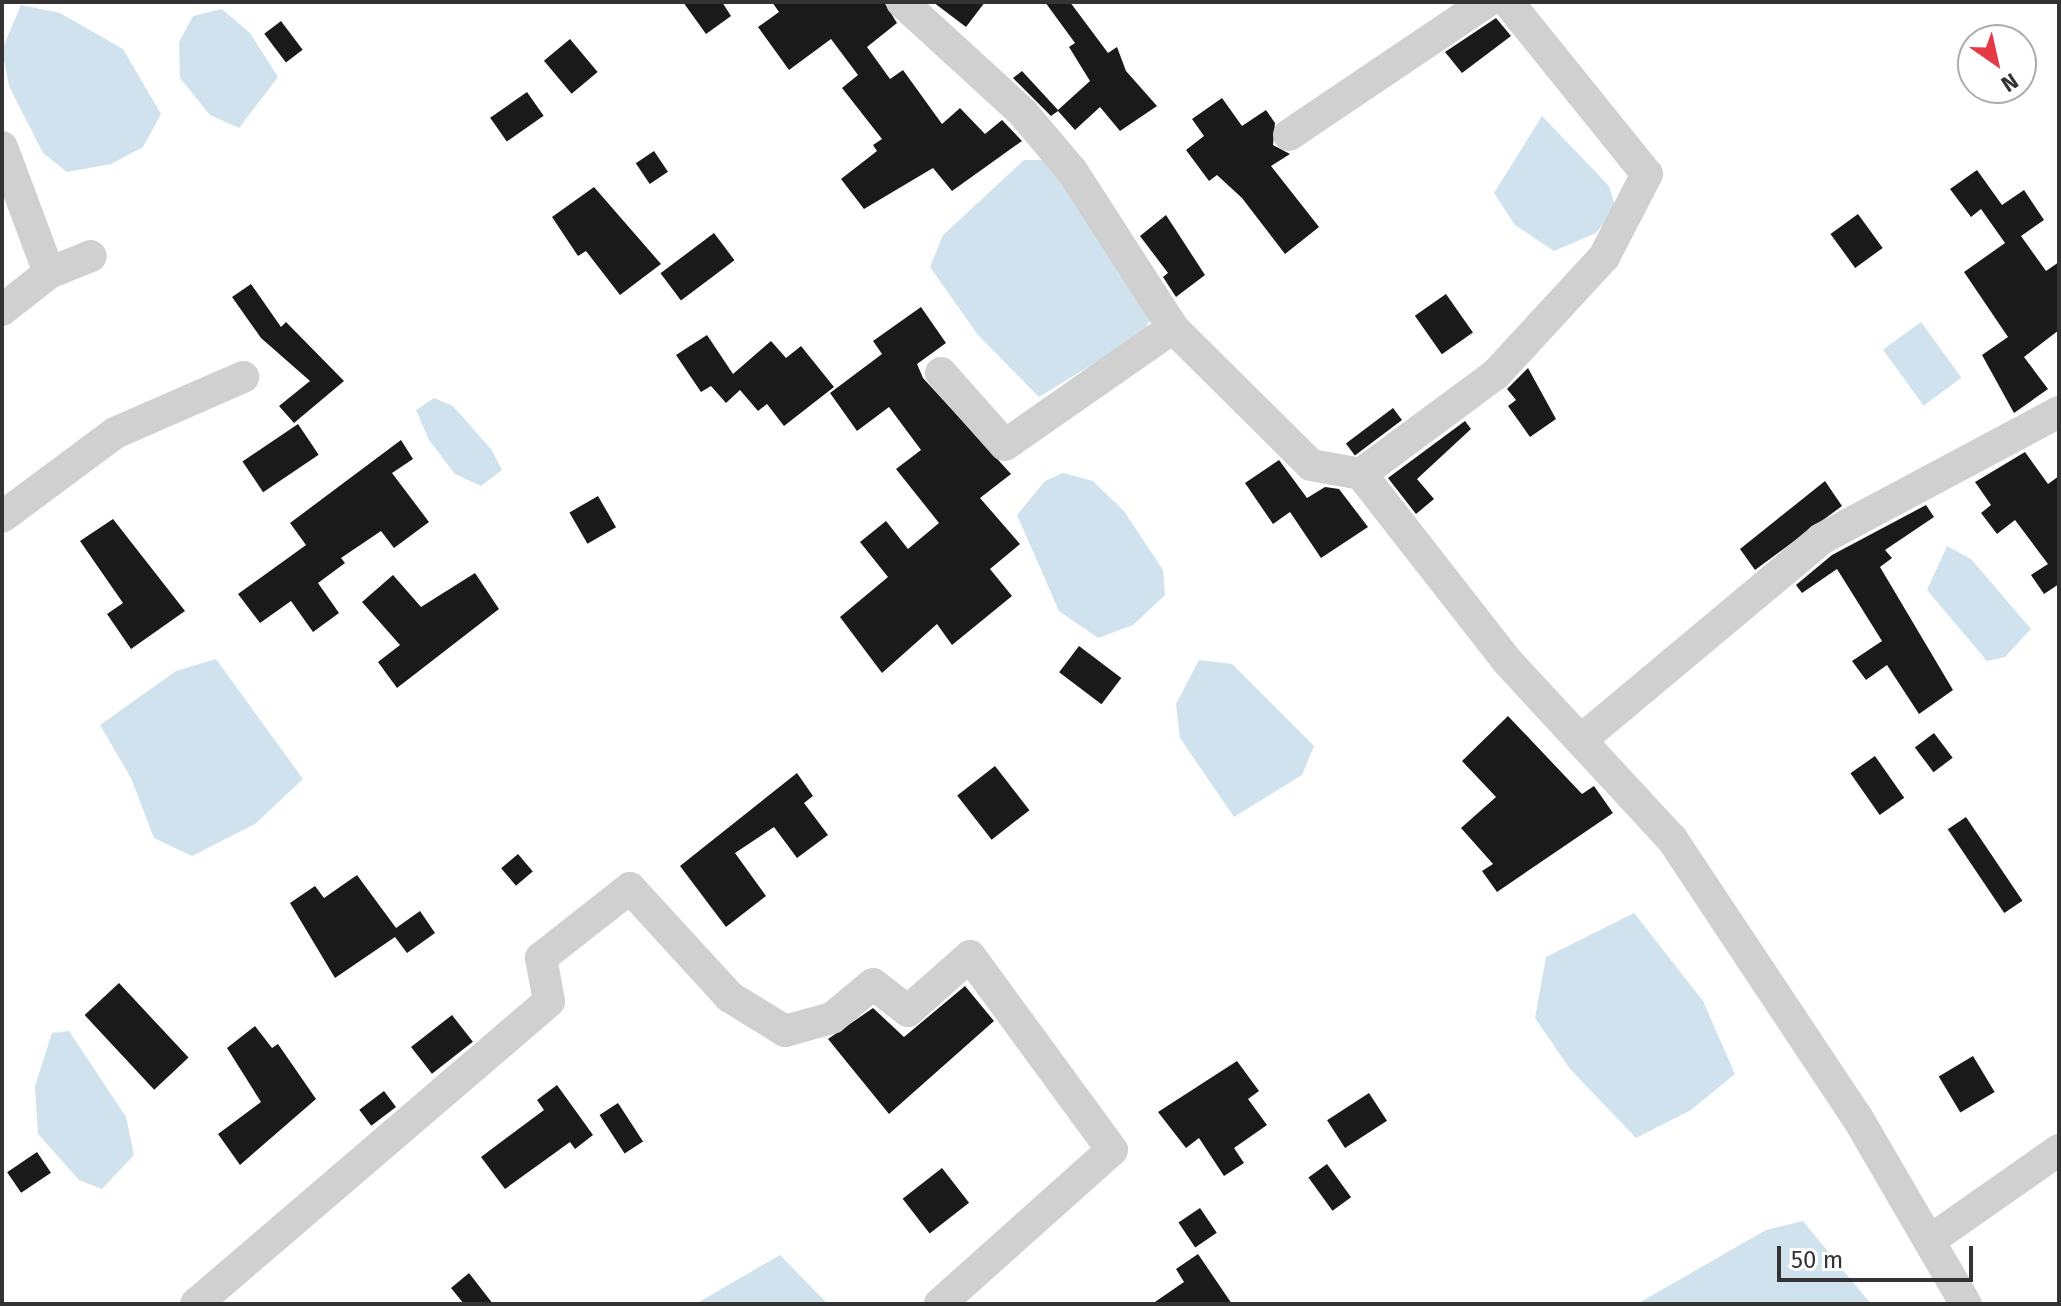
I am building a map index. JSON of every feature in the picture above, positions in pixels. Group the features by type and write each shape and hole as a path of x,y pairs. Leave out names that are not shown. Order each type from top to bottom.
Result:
{"street":[{"path":"902,2 1023,113 1072,171 1173,328 1311,465 1361,474 1507,661 1672,839 1857,1117 1966,1304"},
{"path":"1289,135 1486,2"},
{"path":"1361,474 1496,374 1604,257 1647,174 1508,2"},
{"path":"2,147 49,273"},
{"path":"2,310 49,273 91,256"},
{"path":"941,373 1005,445 1173,328"},
{"path":"2,517 115,433 243,377"},
{"path":"1581,740 1821,539 2059,412"},
{"path":"196,1304 549,1001 541,958 630,888 730,997 785,1031 832,1018 873,984 908,1011 970,956 1112,1150 940,1304"},
{"path":"1929,1241 2059,1150"}],"water":[{"path":"21,5 60,13 123,49 161,114 143,147 111,164 67,172 43,153 9,86 2,50"},
{"path":"222,9 250,33 278,77 239,128 210,115 180,78 179,42 193,16"},
{"path":"1542,116 1609,186 1616,208 1596,233 1554,251 1515,225 1494,193"},
{"path":"1024,160 1043,160 1145,289 1153,315 1142,334 1039,397 978,335 930,267 943,235"},
{"path":"1921,322 1962,378 1924,405 1883,350"},
{"path":"434,398 453,406 491,449 502,470 481,486 455,474 429,440 416,410"},
{"path":"1063,473 1093,481 1124,511 1163,570 1165,595 1133,625 1098,638 1059,611 1017,515 1045,481"},
{"path":"1947,546 1971,559 2031,629 2005,657 1987,661 1927,590"},
{"path":"216,659 303,779 255,824 192,856 154,838 131,778 100,725 176,671"},
{"path":"1199,660 1232,664 1314,746 1302,775 1234,817 1180,738 1176,704"},
{"path":"1634,913 1703,1001 1735,1074 1691,1110 1636,1138 1570,1069 1535,1018 1546,957"},
{"path":"69,1031 126,1117 134,1155 102,1189 79,1180 38,1134 35,1086 52,1033"},
{"path":"1803,1221 1871,1304 1637,1304 1766,1230"},
{"path":"780,1255 828,1304 697,1304 699,1302"}],"building":[{"path":"683,2 722,2 731,16 706,34"},
{"path":"772,2 884,2 897,23 867,47 890,79 903,70 942,124 960,108 985,134 1002,120 1022,141 952,191 933,168 864,209 841,179 877,151 873,145 882,139 842,88 858,75 831,39 789,70 758,27 779,12"},
{"path":"933,2 985,2 966,27"},
{"path":"1045,2 1070,2 1108,53 1117,47 1126,71 1157,106 1120,131 1100,107 1075,130 1058,111 1051,116 1013,78 1022,71 1058,110 1090,81 1069,47 1075,43"},
{"path":"1496,18 1511,36 1462,73 1445,52"},
{"path":"281,21 303,50 286,62 264,34"},
{"path":"570,39 598,72 572,94 544,61"},
{"path":"527,92 544,116 507,142 490,118"},
{"path":"1222,98 1242,126 1266,110 1275,123 1273,145 1290,154 1271,166 1319,227 1285,254 1242,198 1217,175 1209,181 1186,150 1204,136 1192,119"},
{"path":"654,151 668,172 650,184 636,163"},
{"path":"1977,170 2002,205 2024,190 2044,220 2021,236 2046,271 2059,262 2059,330 2024,357 2048,389 2014,413 1982,355 2008,337 1964,272 2005,243 1981,209 1971,217 1950,189"},
{"path":"594,187 661,264 620,295 586,251 578,256 552,217"},
{"path":"1858,214 1883,248 1855,268 1830,234"},
{"path":"1166,215 1205,275 1176,297 1163,277 1168,273 1140,236"},
{"path":"714,233 734,260 681,300 660,273"},
{"path":"251,284 281,327 286,322 344,381 294,423 279,406 310,381 261,338 232,297"},
{"path":"1446,294 1473,333 1442,354 1415,316"},
{"path":"921,307 946,343 917,364 923,378 1011,474 980,498 1020,544 990,569 1012,596 952,645 937,624 882,673 840,617 888,577 860,542 886,521 908,549 939,523 896,469 921,450 889,407 857,431 830,393 882,354 873,341"},
{"path":"707,335 733,374 771,341 786,358 801,346 834,387 784,426 767,404 758,411 740,390 726,403 711,386 701,392 676,355"},
{"path":"1528,368 1556,419 1530,437 1508,406 1516,400 1507,389"},
{"path":"1393,408 1402,420 1355,455 1346,444"},
{"path":"1465,421 1471,429 1417,479 1434,499 1416,514 1388,478"},
{"path":"298,424 319,455 263,492 242,461"},
{"path":"401,440 413,459 392,473 429,522 394,548 381,531 341,558 345,563 318,583 339,613 313,632 291,601 260,623 238,594 306,545 290,523"},
{"path":"2025,452 2048,484 2059,476 2059,584 2044,594 2031,575 2048,564 2015,520 1997,534 1981,513 1991,505 1975,482"},
{"path":"1279,460 1307,498 1325,487 1339,489 1368,527 1321,558 1290,512 1273,524 1245,483"},
{"path":"1825,481 1842,506 1755,570 1740,549"},
{"path":"598,496 616,527 587,544 569,512"},
{"path":"1926,505 1934,517 1885,550 1892,558 1880,567 1953,690 1919,714 1887,665 1866,680 1852,661 1882,641 1837,569 1802,593 1796,585 1832,555"},
{"path":"113,519 185,611 131,649 107,614 123,603 80,541"},
{"path":"475,573 499,609 397,688 378,662 400,645 362,602 393,575 421,607"},
{"path":"1079,646 1121,678 1101,704 1059,672"},
{"path":"1508,716 1582,794 1594,786 1613,813 1497,892 1482,871 1493,864 1461,828 1496,797 1462,761"},
{"path":"1934,733 1953,758 1933,772 1915,747"},
{"path":"1875,756 1904,798 1880,815 1850,773"},
{"path":"995,766 1029,810 992,840 957,796"},
{"path":"797,773 813,796 804,803 828,835 797,858 774,827 735,853 766,896 726,927 680,866"},
{"path":"1966,817 2022,901 2004,913 1948,829"},
{"path":"518,854 533,872 516,886 501,868"},
{"path":"357,875 396,928 420,911 435,933 407,953 395,937 335,978 290,903 315,886 324,898"},
{"path":"119,983 189,1058 154,1090 85,1015"},
{"path":"965,986 994,1021 889,1114 828,1039 873,1008 904,1037"},
{"path":"452,1015 473,1042 432,1074 411,1047"},
{"path":"255,1026 272,1048 278,1044 316,1099 240,1165 218,1134 261,1102 227,1048"},
{"path":"1973,1056 1995,1092 1960,1113 1939,1077"},
{"path":"1237,1061 1259,1091 1248,1099 1267,1125 1234,1148 1244,1163 1224,1176 1199,1138 1186,1148 1158,1112"},
{"path":"557,1085 593,1135 575,1149 570,1142 505,1189 481,1157 544,1110 537,1100"},
{"path":"384,1091 396,1107 371,1126 359,1110"},
{"path":"1369,1093 1387,1121 1345,1148 1327,1120"},
{"path":"618,1103 643,1142 625,1154 600,1115"},
{"path":"37,1152 51,1173 21,1193 7,1172"},
{"path":"1327,1164 1351,1197 1332,1211 1308,1178"},
{"path":"942,1168 969,1203 930,1233 903,1199"},
{"path":"1200,1208 1217,1233 1195,1247 1178,1223"},
{"path":"1198,1254 1232,1304 1152,1304 1184,1282 1176,1269"},
{"path":"469,1273 493,1304 464,1304 451,1288"}]}
